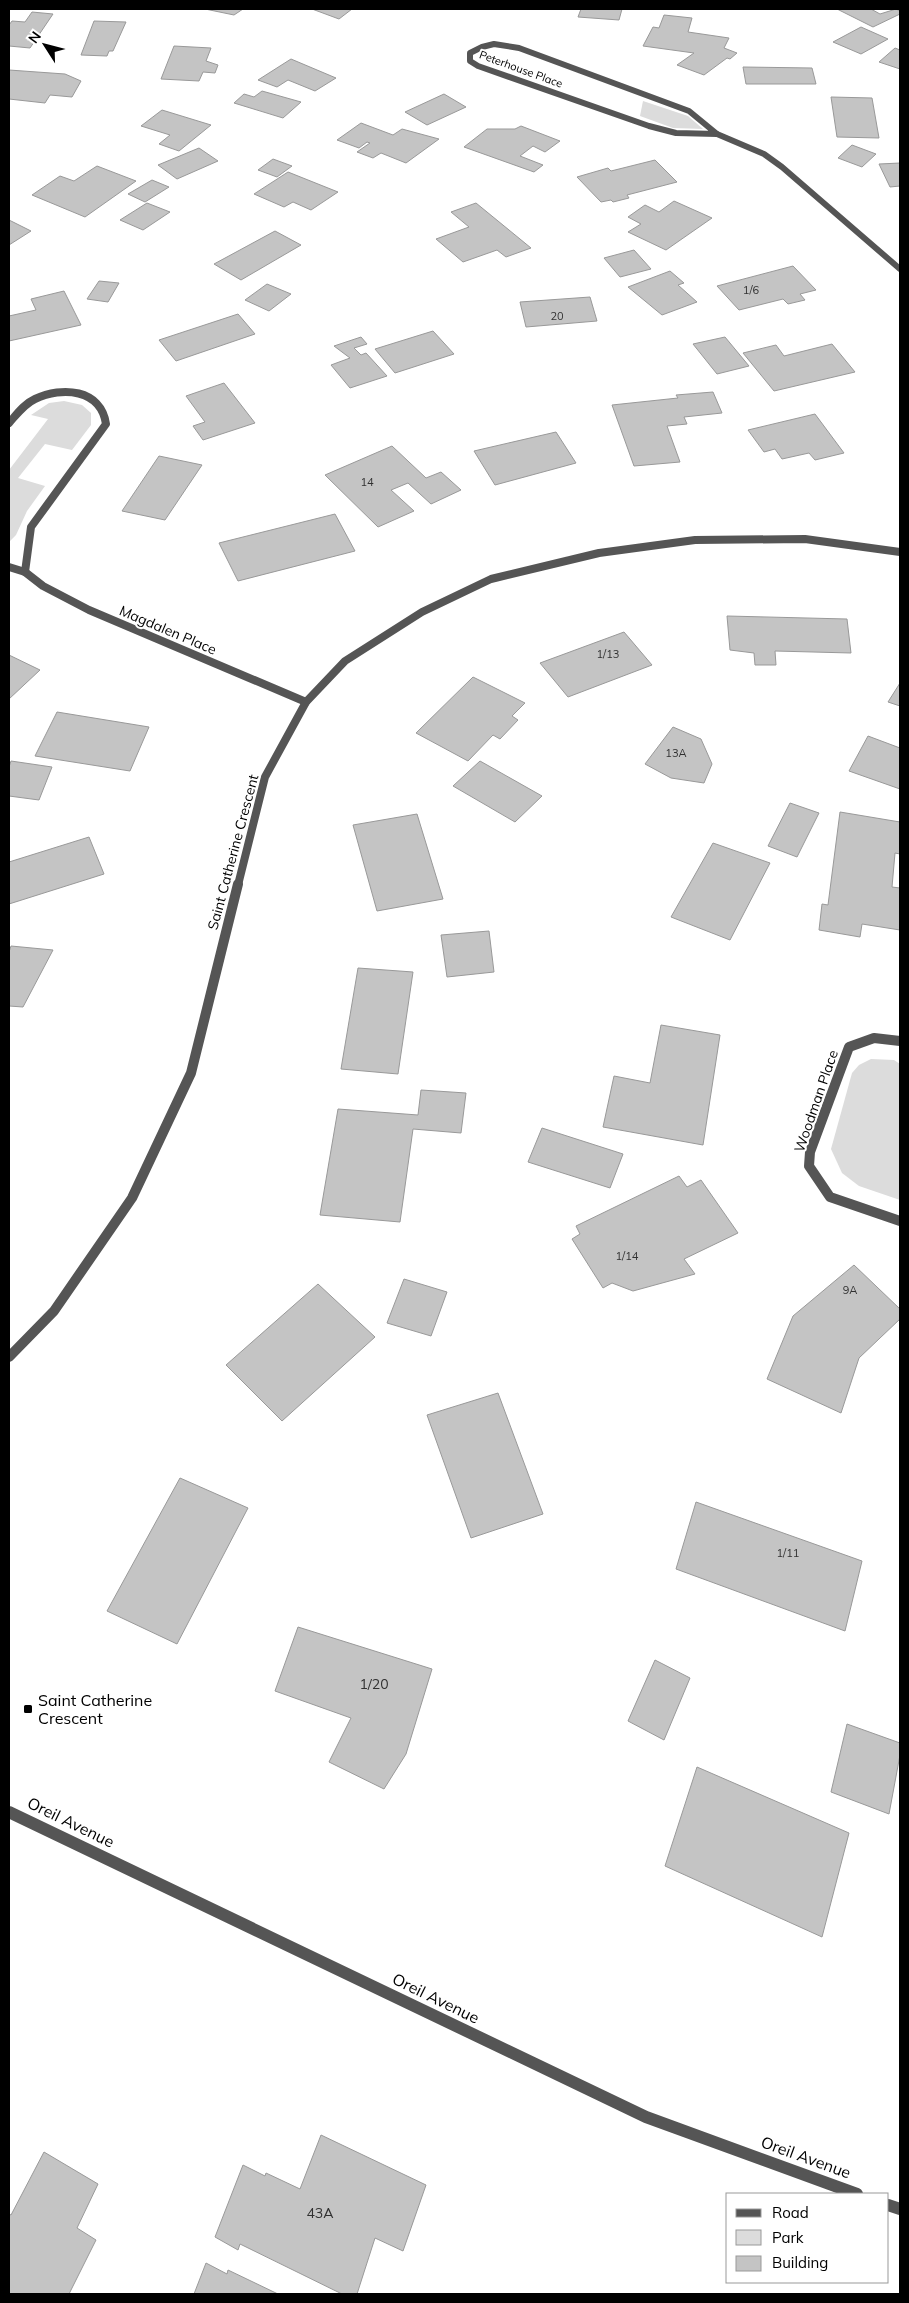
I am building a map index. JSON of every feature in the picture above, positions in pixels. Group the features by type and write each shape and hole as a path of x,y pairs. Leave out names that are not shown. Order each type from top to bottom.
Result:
{"street":[{"name":"Peterhouse Place","path":"717,134 676,132 649,126 478,66 470,61 470,53 481,45 498,43 519,48 689,112 717,134 764,154 782,167 900,269"},
{"path":"9,423 24,405 37,398 53,394 67,393 91,398 102,406 106,414 106,424 30,527 25,572"},
{"name":"Saint Catherine Crescent","path":"9,1357 54,1310 132,1198 192,1073 265,777 306,702 345,661 422,612 491,579 599,554 695,540 805,539 900,552"},
{"name":"Magdalen Place","path":"9,567 25,572 42,586 89,610 306,702"},
{"name":"Woodman Place","path":"900,1042 882,1036 861,1040 849,1046 810,1152 809,1166 830,1197 900,1222"},
{"name":"Oreil Avenue","path":"9,1812 646,2117 854,2193"}],"green space":[{"path":"643,101 688,116 703,129 673,128 640,116"},
{"path":"64,401 82,405 91,413 91,425 72,450 45,444 18,478 45,486 27,511 16,535 9,542 9,470 48,419 31,415 49,403"},
{"path":"871,1059 894,1060 900,1064 900,1200 859,1186 842,1173 831,1149 852,1073 859,1065"}],"building":[{"path":"205,9 243,9 234,15"},
{"path":"312,9 352,9 339,19"},
{"path":"581,9 622,9 619,20 578,17"},
{"path":"837,9 871,9 880,14 896,9 900,11 900,14 873,27"},
{"path":"32,12 53,14 30,48 9,46 9,25 12,21 25,22"},
{"path":"664,15 692,18 688,32 729,38 724,48 737,53 704,75 677,65 694,53 643,46 653,27 659,28"},
{"path":"94,21 126,22 113,51 109,51 107,56 81,55"},
{"path":"861,27 888,39 861,54 833,42"},
{"path":"174,46 211,48 206,61 218,65 215,73 203,72 199,81 161,79"},
{"path":"895,48 900,50 900,69 879,62"},
{"path":"291,59 336,78 315,91 288,80 277,87 258,80"},
{"path":"743,67 812,68 816,84 746,84"},
{"path":"9,70 65,74 81,81 72,97 50,95 45,103 9,99"},
{"path":"262,91 301,102 283,118 234,103 244,94 254,97"},
{"path":"444,94 466,107 427,125 405,112"},
{"path":"831,97 872,98 879,138 837,137"},
{"path":"162,110 211,125 179,151 159,144 170,135 141,126"},
{"path":"361,123 393,135 402,129 439,139 406,163 381,153 373,158 357,152 370,143 367,142 359,148 337,140"},
{"path":"521,126 560,141 545,152 533,146 520,156 543,165 534,172 464,147 487,129 515,129"},
{"path":"852,145 876,154 862,167 838,158"},
{"path":"199,148 218,161 177,179 158,165"},
{"path":"273,159 292,166 277,177 258,170"},
{"path":"655,160 677,182 627,195 629,198 613,202 611,200 601,202 577,177 608,168 611,171"},
{"path":"900,163 900,186 890,187 879,164"},
{"path":"97,166 136,181 85,217 32,195 60,176 74,181"},
{"path":"288,172 338,192 311,210 293,202 284,207 254,194"},
{"path":"152,180 169,187 145,202 128,194"},
{"path":"674,201 712,218 666,250 628,232 641,224 628,217 645,205 659,212"},
{"path":"147,203 170,212 143,230 120,220"},
{"path":"476,203 531,248 506,257 497,250 463,262 436,239 469,227 451,212"},
{"path":"9,220 31,231 9,245"},
{"path":"275,231 301,245 241,280 214,264"},
{"path":"634,250 651,269 620,277 604,258"},
{"path":"793,266 816,290 800,294 805,300 788,304 783,299 739,310 717,286"},
{"path":"670,271 684,283 678,285 697,302 662,315 628,287"},
{"path":"99,281 119,283 108,302 87,299"},
{"path":"267,284 291,294 269,311 245,300"},
{"path":"64,291 81,325 9,341 9,316 36,310 31,299"},
{"path":"590,297 597,321 526,327 520,302"},
{"path":"238,314 255,334 176,361 159,340"},
{"path":"433,331 454,354 395,373 375,349"},
{"path":"361,337 367,344 354,348 361,355 366,353 387,376 350,388 331,365 350,358 334,346"},
{"path":"725,337 749,366 717,374 693,344"},
{"path":"832,344 855,372 774,391 743,353 776,345 784,356"},
{"path":"224,383 255,423 203,440 193,426 205,422 186,396"},
{"path":"713,392 722,413 684,417 687,424 667,426 680,462 634,466 612,405 678,398 676,395"},
{"path":"815,414 844,453 815,460 809,453 782,459 775,449 764,452 748,430"},
{"path":"556,432 576,463 495,485 474,451"},
{"path":"392,446 426,478 441,472 461,490 431,504 408,483 391,490 414,511 378,527 325,475"},
{"path":"159,456 202,465 165,520 122,511"},
{"path":"335,514 355,551 238,581 219,543"},
{"path":"727,616 847,619 851,653 775,651 776,665 755,665 754,653 730,650"},
{"path":"624,632 652,665 568,697 540,663"},
{"path":"9,655 40,670 9,699"},
{"path":"473,677 525,703 512,716 518,720 500,739 493,735 468,761 416,733"},
{"path":"900,683 900,706 888,702"},
{"path":"57,712 149,727 130,771 35,756"},
{"path":"673,727 701,739 712,764 704,783 671,778 645,764"},
{"path":"868,736 900,748 900,789 849,771"},
{"path":"11,761 52,767 39,800 9,796 9,767"},
{"path":"480,761 542,796 515,822 453,786"},
{"path":"790,803 819,813 797,857 768,846"},
{"path":"840,812 900,822 900,854 895,853 892,887 900,888 900,930 862,924 860,937 819,930 822,904 828,905"},
{"path":"417,814 443,899 377,911 353,825"},
{"path":"89,837 104,874 9,904 9,862"},
{"path":"713,843 770,863 730,940 671,917"},
{"path":"489,931 494,972 447,977 441,935"},
{"path":"11,946 53,950 23,1007 9,1006 9,952"},
{"path":"358,968 413,972 398,1074 341,1069"},
{"path":"661,1025 720,1035 703,1145 603,1127 614,1076 650,1083"},
{"path":"421,1090 466,1093 461,1133 413,1129 400,1222 320,1215 338,1109 418,1115"},
{"path":"542,1128 623,1154 610,1188 528,1162"},
{"path":"679,1176 687,1187 701,1180 738,1233 684,1259 695,1274 633,1291 612,1283 603,1288 572,1239 580,1234 576,1226"},
{"path":"854,1265 900,1309 900,1319 859,1358 841,1413 767,1379 793,1316"},
{"path":"404,1279 447,1292 431,1336 387,1323"},
{"path":"318,1284 375,1337 282,1421 226,1365"},
{"path":"498,1393 543,1514 471,1538 427,1415"},
{"path":"180,1478 248,1508 177,1644 107,1611"},
{"path":"696,1502 862,1561 845,1631 676,1569"},
{"path":"298,1627 432,1669 406,1754 384,1789 329,1762 351,1718 275,1691"},
{"path":"655,1660 690,1678 664,1740 628,1721"},
{"path":"847,1724 900,1743 900,1755 889,1814 831,1792"},
{"path":"697,1767 849,1833 822,1937 665,1866"},
{"path":"321,2135 426,2185 403,2251 375,2238 357,2294 342,2294 240,2244 238,2250 215,2237 243,2165 265,2176 266,2173 300,2189"},
{"path":"44,2152 98,2184 77,2228 96,2240 69,2294 9,2294 9,2214 11,2215"},
{"path":"206,2263 227,2274 228,2270 278,2294 194,2294"}],"place":[{"name":"Saint Catherine Crescent","path":"28,1709"}]}
